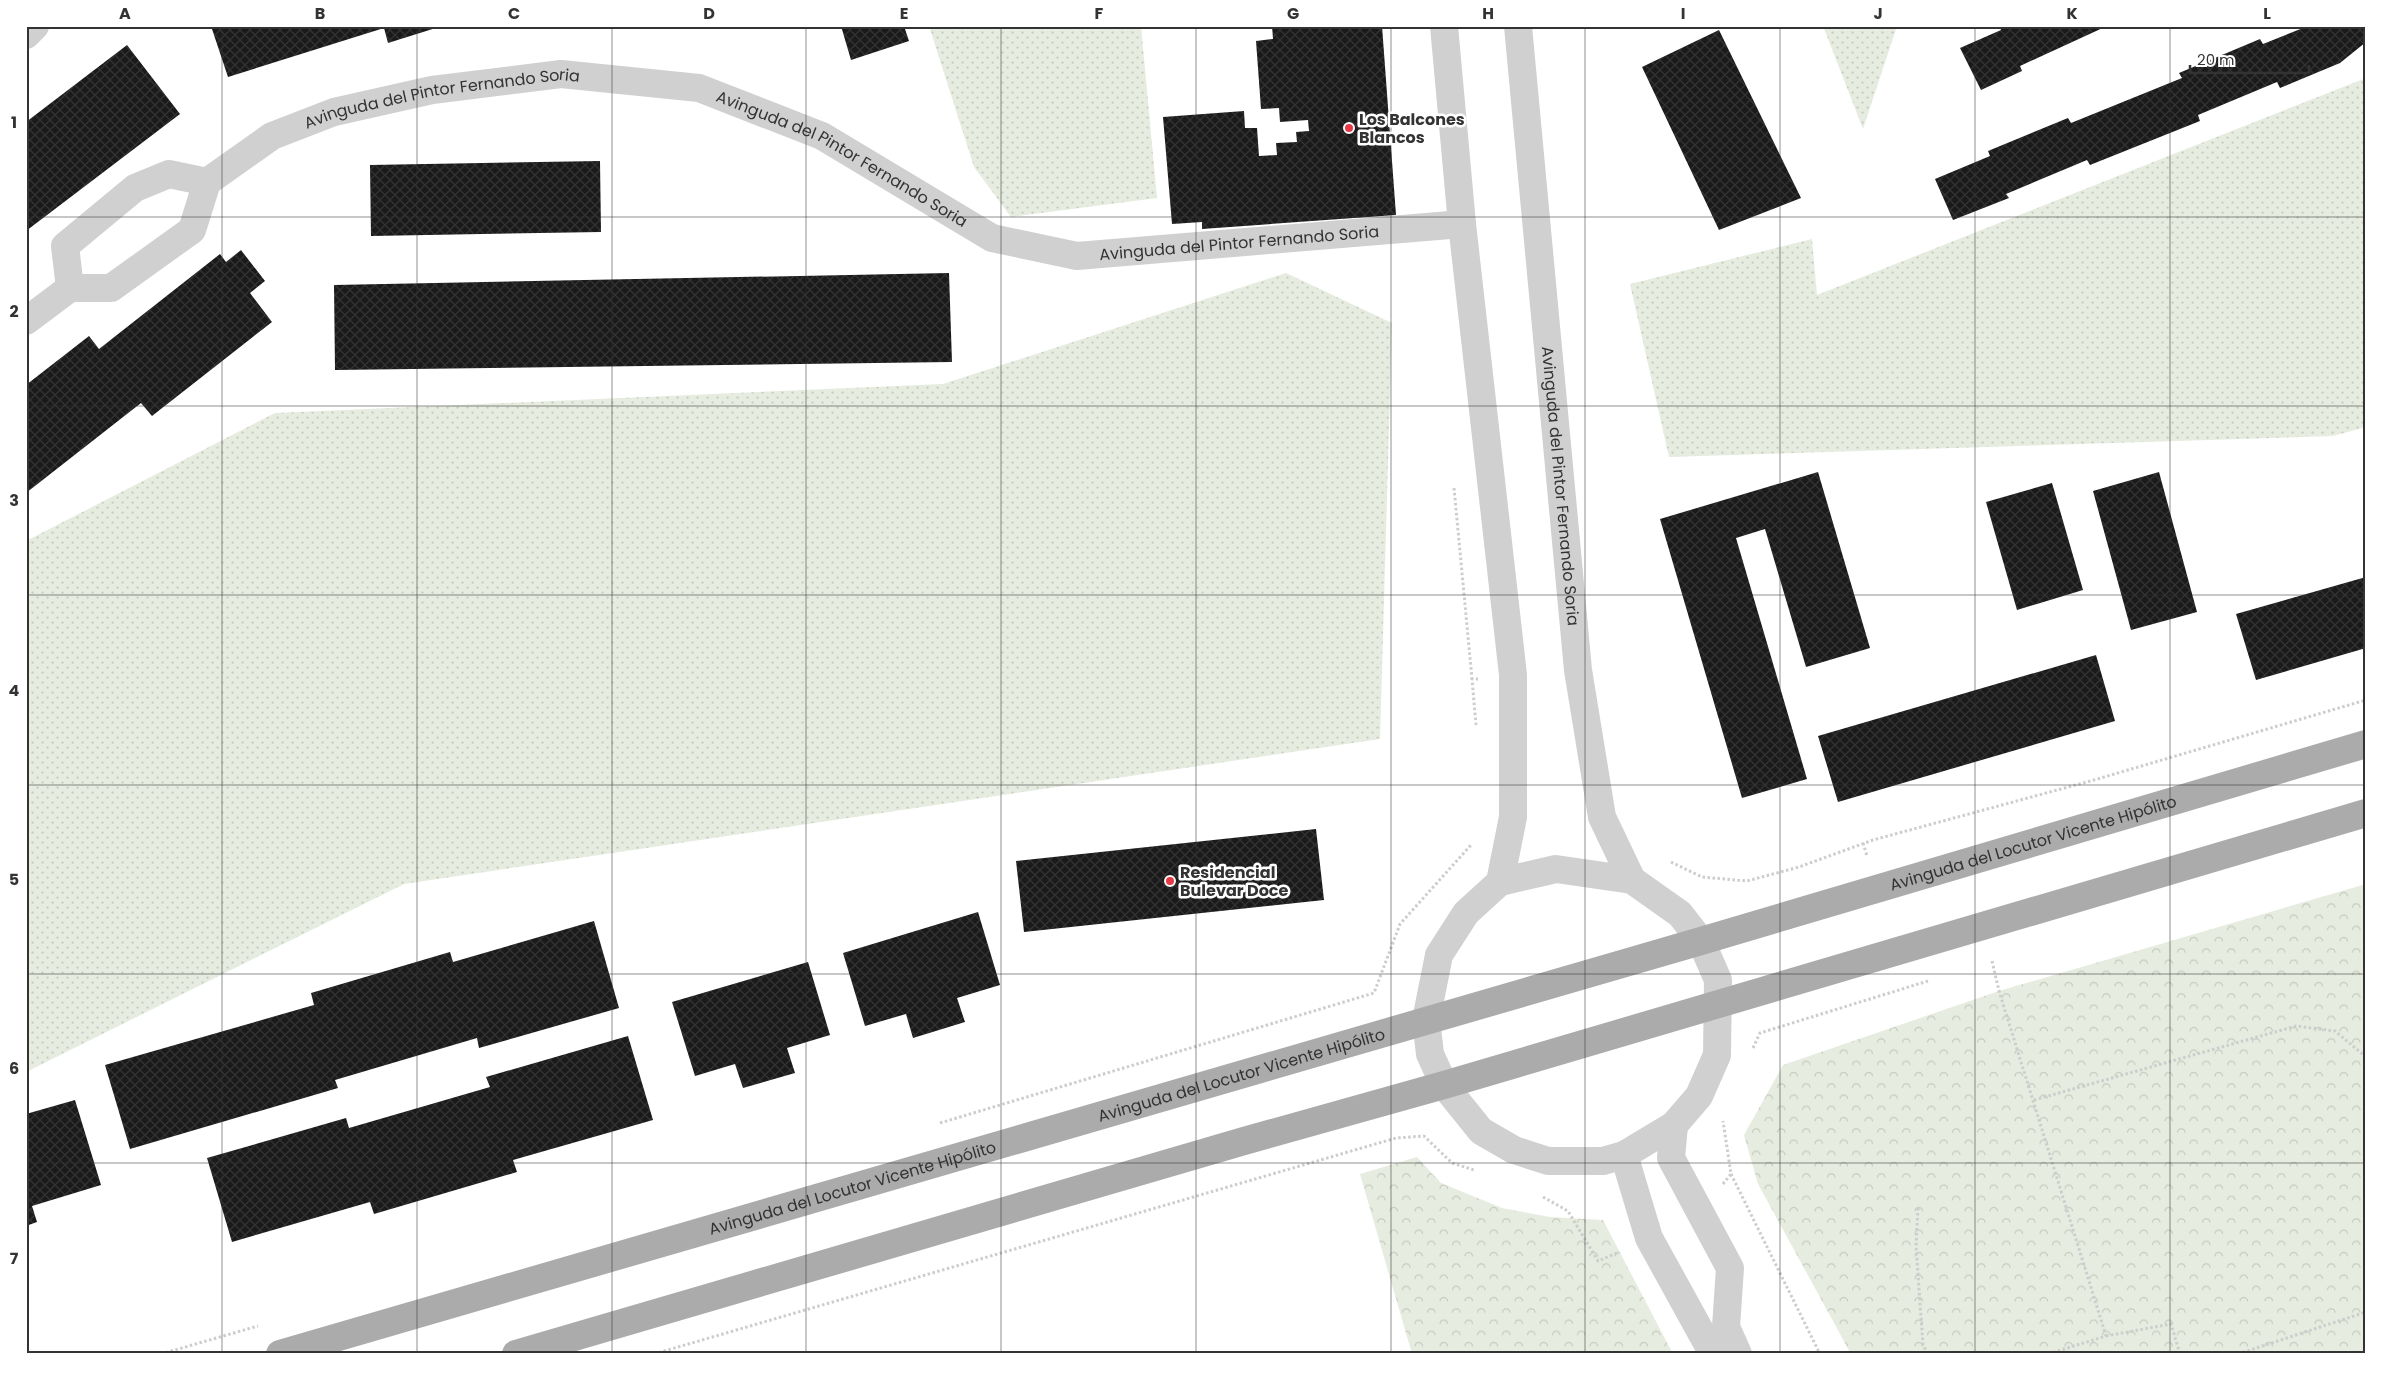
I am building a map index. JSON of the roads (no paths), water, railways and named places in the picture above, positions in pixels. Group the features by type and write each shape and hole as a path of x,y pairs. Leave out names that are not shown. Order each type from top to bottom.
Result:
{"main road":[{"name":"Avinguda del Locutor Vicente Hipólito","path":"280,1354 1701,941 2366,744"},
{"path":"516,1354 1244,1141 1444,1085 2366,813"}],"street":[{"path":"26,35 35,26"},
{"path":"1444,26 1462,224 1513,675 1514,817 1500,882"},
{"name":"Avinguda del Pintor Fernando Soria","path":"1518,26 1578,670 1602,817 1632,880"},
{"name":"Avinguda del Pintor Fernando Soria","path":"207,182 272,136 334,112 432,90 561,74 699,88 822,136 992,238 1077,256 1462,224"},
{"path":"26,321 70,288 111,288 192,230 207,182 169,174 135,188 65,246 70,288"},
{"path":"1556,869 1632,880 1680,914 1701,941 1718,980 1717,1055 1699,1096 1674,1125 1624,1155 1602,1161 1548,1161 1514,1150 1481,1131 1444,1085 1430,1054 1426,1020 1439,955 1466,912 1500,882 1556,869"},
{"path":"1674,1125 1671,1158 1730,1268 1726,1327 1738,1354"},
{"path":"1624,1155 1649,1238 1713,1354"}],"place":[{"name":"Los Balcones Blancos","path":"1349,128"},
{"name":"Residencial Bulevar Doce","path":"1170,881"}]}
